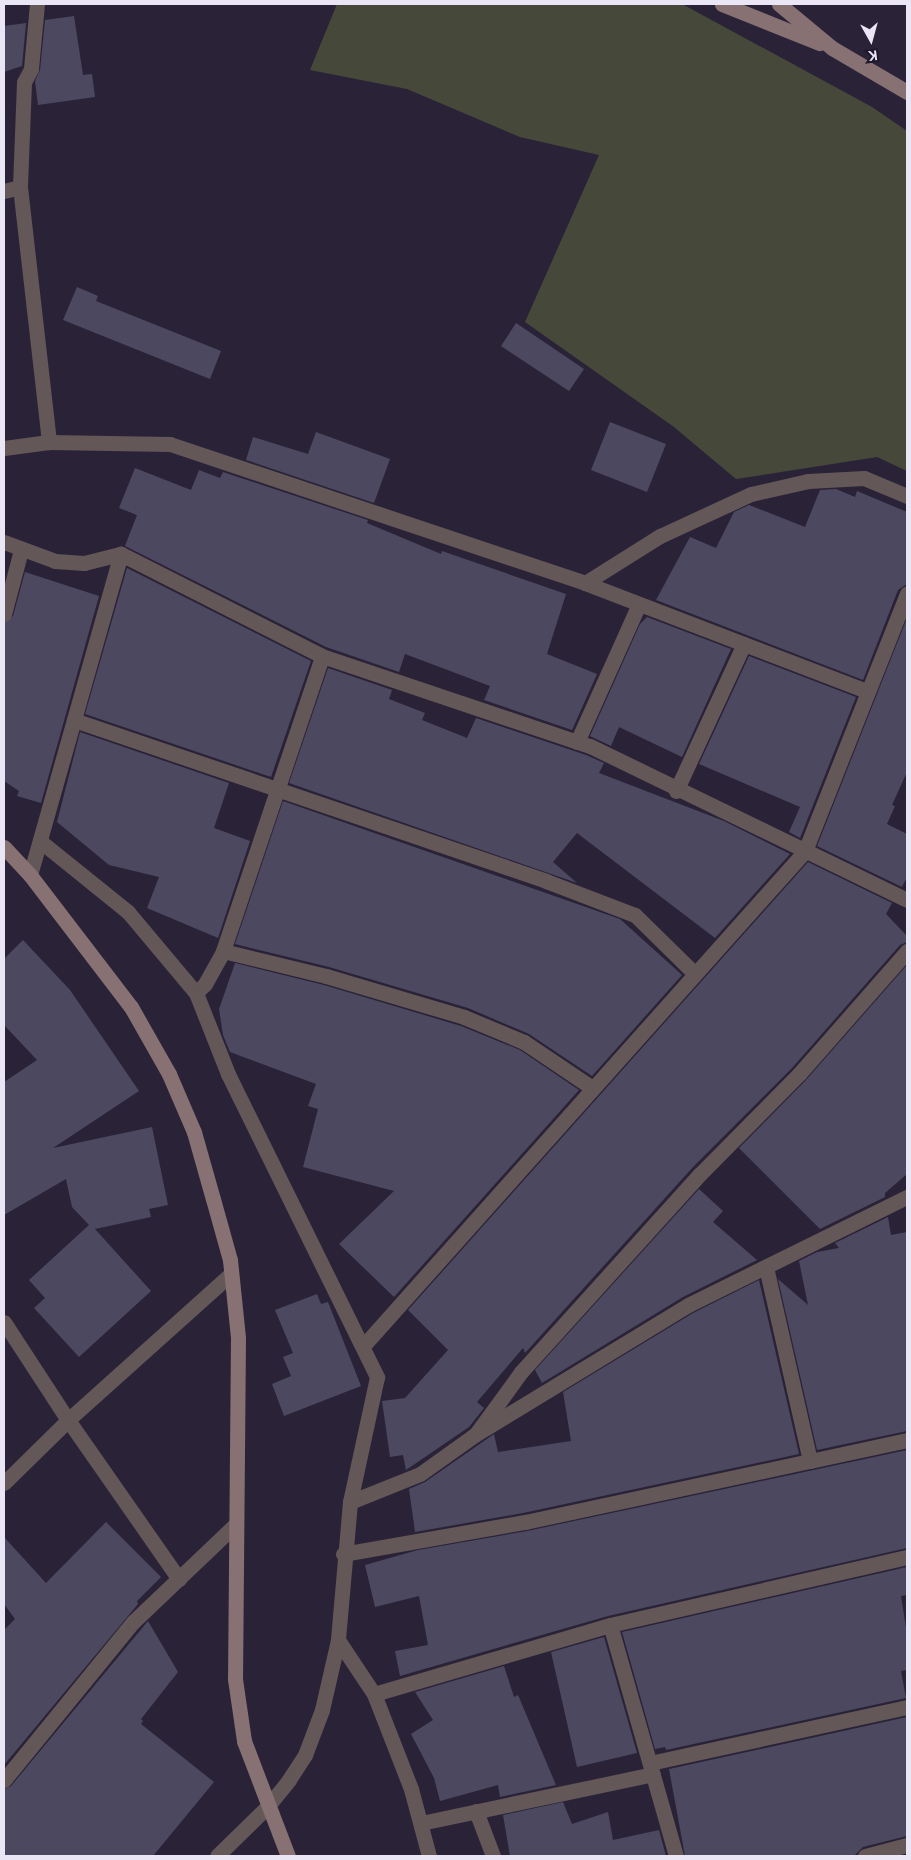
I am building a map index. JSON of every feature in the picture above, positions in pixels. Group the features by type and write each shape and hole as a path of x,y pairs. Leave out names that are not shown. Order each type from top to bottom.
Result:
{"street":[{"path":"36,4 31,69 24,82 20,187 49,442"},
{"path":"722,4 832,48 907,92"},
{"path":"779,4 832,48"},
{"path":"4,191 20,187"},
{"path":"4,448 49,442 170,444 585,583 866,691"},
{"path":"585,583 660,536 750,494 808,481 864,478 907,496"},
{"path":"4,542 21,550 55,561 84,563 121,554 322,656 577,742 907,900"},
{"path":"4,614 21,550"},
{"path":"30,876 121,554"},
{"path":"364,1345 591,1087 805,851 866,691 907,593"},
{"path":"577,742 640,604"},
{"path":"676,791 744,644"},
{"path":"196,993 205,984 223,951 322,656"},
{"path":"74,720 546,881 635,915 695,974"},
{"path":"40,841 128,912 196,993 228,1074 280,1184 364,1345 377,1377 350,1502 343,1554 338,1640 322,1710 305,1755 268,1806 217,1856"},
{"path":"4,847 30,876 131,1007 169,1074 194,1132 231,1274 238,1338 235,1679 244,1742 288,1856"},
{"path":"223,951 326,976 464,1017 524,1042 591,1087"},
{"path":"476,1434 522,1372 700,1174 799,1074 907,951"},
{"path":"350,1502 420,1474 476,1434 688,1305 907,1197"},
{"path":"766,1267 810,1461"},
{"path":"4,1483 68,1420 231,1274"},
{"path":"4,1322 68,1420 179,1578"},
{"path":"343,1554 525,1522 907,1440"},
{"path":"4,1780 133,1622 235,1525"},
{"path":"374,1694 610,1625 907,1557"},
{"path":"610,1625 676,1856"},
{"path":"338,1640 374,1694 421,1823 429,1856"},
{"path":"421,1823 907,1707"},
{"path":"476,1811 493,1856"},
{"path":"865,1856 907,1845"}],"green space":[{"path":"337,4 682,4 872,107 907,131 907,471 877,457 736,479 674,427 525,322 599,155 520,137 407,89 310,70"}],"building":[{"path":"74,16 83,75 92,74 95,97 38,105 35,81 40,70 45,20"},
{"path":"26,23 22,66 4,72 4,26"},
{"path":"77,287 98,296 96,301 221,351 210,379 63,320"},
{"path":"516,323 584,369 569,391 501,346"},
{"path":"610,422 666,444 647,492 591,470"},
{"path":"316,432 390,459 374,503 246,460 253,437 308,454"},
{"path":"135,468 191,490 199,470 220,478 223,472 368,520 367,523 441,554 442,551 566,594 547,654 597,674 572,730 484,700 490,686 405,654 399,672 326,647 125,546 137,515 119,508"},
{"path":"836,489 855,497 857,491 907,512 907,584 898,590 863,680 656,600 690,537 716,548 734,512 749,505 805,527 820,490"},
{"path":"127,568 311,661 271,777 85,714"},
{"path":"25,572 99,596 41,803 17,796 19,791 4,781 4,623 13,616"},
{"path":"647,617 731,649 682,757 619,727 611,746 590,736 640,624"},
{"path":"907,618 907,772 892,805 895,806 887,824 907,834 907,877 902,887 817,846"},
{"path":"749,656 856,697 800,838 789,832 800,807 699,764"},
{"path":"328,668 392,690 389,699 425,713 422,720 467,738 476,718 586,755 604,763 599,773 724,821 790,854 715,938 577,833 553,862 577,883 289,783"},
{"path":"80,732 229,783 214,828 250,841 218,938 147,908 159,877 109,865 57,822"},
{"path":"283,801 620,919 682,975 592,1076 529,1034 468,1008 329,967 235,944"},
{"path":"808,862 892,903 886,914 907,936 907,942 900,945 792,1068 693,1167 525,1353 523,1348 477,1402 484,1408 469,1427 406,1470 403,1455 390,1457 382,1401 405,1398 448,1350 408,1310"},
{"path":"23,940 70,990 139,1091 53,1148 152,1127 168,1205 149,1209 151,1217 95,1229 151,1291 79,1357 34,1308 45,1298 29,1280 89,1225 72,1207 66,1179 4,1215 4,1082 37,1060 4,1025 4,959"},
{"path":"235,963 324,985 461,1026 520,1050 579,1090 394,1297 339,1244 394,1191 303,1167 318,1109 308,1106 316,1084 230,1052 223,1035 219,1009"},
{"path":"907,965 907,1174 885,1193 885,1197 820,1229 739,1148 806,1080"},
{"path":"699,1189 723,1211 713,1222 757,1260 683,1297 542,1383 535,1370"},
{"path":"888,1217 891,1235 907,1232 907,1431 817,1450 778,1279 808,1305 799,1261 817,1252 839,1248 835,1243"},
{"path":"759,1280 799,1454 523,1513 415,1532 409,1489 425,1482 494,1434 498,1452 571,1441 563,1392 693,1313"},
{"path":"317,1294 321,1304 328,1302 361,1386 284,1416 272,1384 291,1376 283,1357 293,1353 275,1310"},
{"path":"907,1450 907,1548 608,1616 400,1676 395,1651 428,1645 419,1596 375,1607 365,1565 418,1550 527,1531"},
{"path":"106,1522 161,1577 137,1601 138,1604 4,1765 4,1630 15,1619 4,1604 4,1537 46,1583"},
{"path":"907,1567 907,1595 901,1596 907,1634 907,1670 901,1671 906,1698 666,1750 665,1747 655,1749 622,1632"},
{"path":"148,1621 178,1672 141,1719 143,1721 141,1724 214,1782 153,1856 4,1856 4,1789 11,1786"},
{"path":"604,1637 637,1753 577,1767 551,1652"},
{"path":"504,1666 514,1697 518,1695 556,1785 500,1797 498,1785 440,1801 434,1778 411,1734 433,1720 415,1692"},
{"path":"907,1717 907,1836 863,1847 854,1856 685,1856 669,1769"},
{"path":"563,1802 572,1824 608,1812 613,1840 659,1830 666,1856 510,1856 503,1815"}]}
